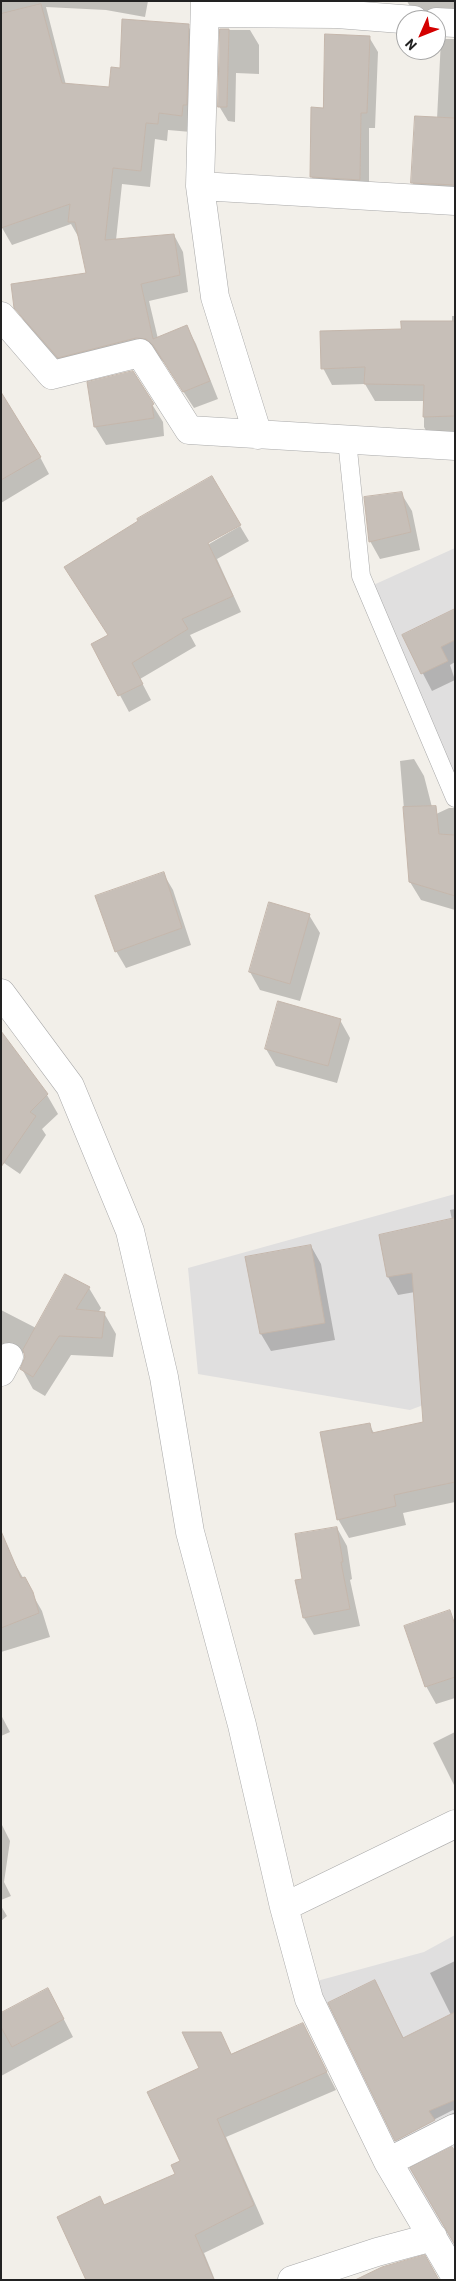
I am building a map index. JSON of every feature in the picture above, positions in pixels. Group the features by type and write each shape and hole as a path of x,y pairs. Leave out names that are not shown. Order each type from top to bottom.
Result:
{"street":[{"path":"258,435 215,297 200,186 205,7 396,19"},
{"path":"200,186 455,201"},
{"path":"1,316 52,375 140,353 189,430 455,446"},
{"path":"1,993 70,1086 130,1231 164,1378 190,1532 242,1725 284,1907 309,1999 388,2162 455,2276"},
{"path":"284,1907 455,1824"},
{"path":"388,2162 455,2128"},
{"path":"292,2280 377,2252 433,2238"}],"lane":[{"path":"347,440 361,576 455,798"}],"shaded area":[{"path":"455,548 455,786 369,587"},
{"path":"455,1194 455,1393 410,1410 198,1374 188,1268"},
{"path":"455,1935 455,2280 389,2170 291,1988 424,1952"}],"building":[{"path":"41,4 62,83 109,87 111,67 120,68 122,19 189,24 187,105 183,105 182,116 159,113 158,124 146,123 141,171 113,168 105,240 174,234 180,275 141,284 153,339 187,325 210,381 183,392 153,345 146,339 136,338 58,358 14,308 11,284 86,273 75,222 68,222 70,204 1,228 1,14"},
{"path":"220,29 229,29 227,107 218,107"},
{"path":"325,34 370,36 367,113 361,113 360,180 310,177 311,107 323,108"},
{"path":"415,116 455,118 455,185 411,183"},
{"path":"401,321 455,321 455,416 423,417 424,385 364,384 365,367 321,369 320,331 401,329"},
{"path":"133,371 154,404 152,405 154,418 94,427 87,382"},
{"path":"1,392 41,457 1,480"},
{"path":"212,476 241,525 208,543 233,596 182,619 188,629 132,663 143,684 118,696 91,644 108,635 64,567 138,521 137,519"},
{"path":"402,492 411,532 369,542 364,497"},
{"path":"455,609 455,640 441,647 448,661 421,674 402,635"},
{"path":"436,806 439,834 455,835 455,896 409,882 403,807"},
{"path":"164,872 182,928 115,952 95,896"},
{"path":"269,902 310,914 290,984 249,972"},
{"path":"278,1001 341,1019 328,1066 265,1049"},
{"path":"1,1031 48,1094 30,1112 36,1116 1,1167"},
{"path":"455,1218 455,1482 394,1495 396,1506 337,1520 320,1432 370,1423 372,1433 423,1422 412,1273 387,1277 379,1235"},
{"path":"311,1245 325,1323 260,1334 245,1257"},
{"path":"65,1274 90,1287 76,1309 105,1312 102,1338 59,1336 33,1377 20,1369 25,1357 23,1350"},
{"path":"337,1527 343,1562 341,1562 350,1609 303,1618 295,1580 302,1579 295,1534"},
{"path":"1,1531 21,1578 25,1577 33,1592 39,1613 1,1628"},
{"path":"450,1610 455,1625 455,1677 425,1687 404,1626"},
{"path":"375,1980 403,2038 455,2012 455,2100 429,2111 435,2120 395,2141 328,2003"},
{"path":"48,1988 64,2019 12,2047 1,2027 1,2013"},
{"path":"303,2023 327,2072 217,2119 254,2205 195,2235 214,2280 86,2280 57,2217 100,2196 104,2205 175,2174 171,2165 180,2161 147,2092 199,2068 182,2032 221,2032 231,2054"},
{"path":"452,2147 455,2151 455,2245 410,2168"},
{"path":"425,2255 439,2280 355,2280 382,2267"}]}
